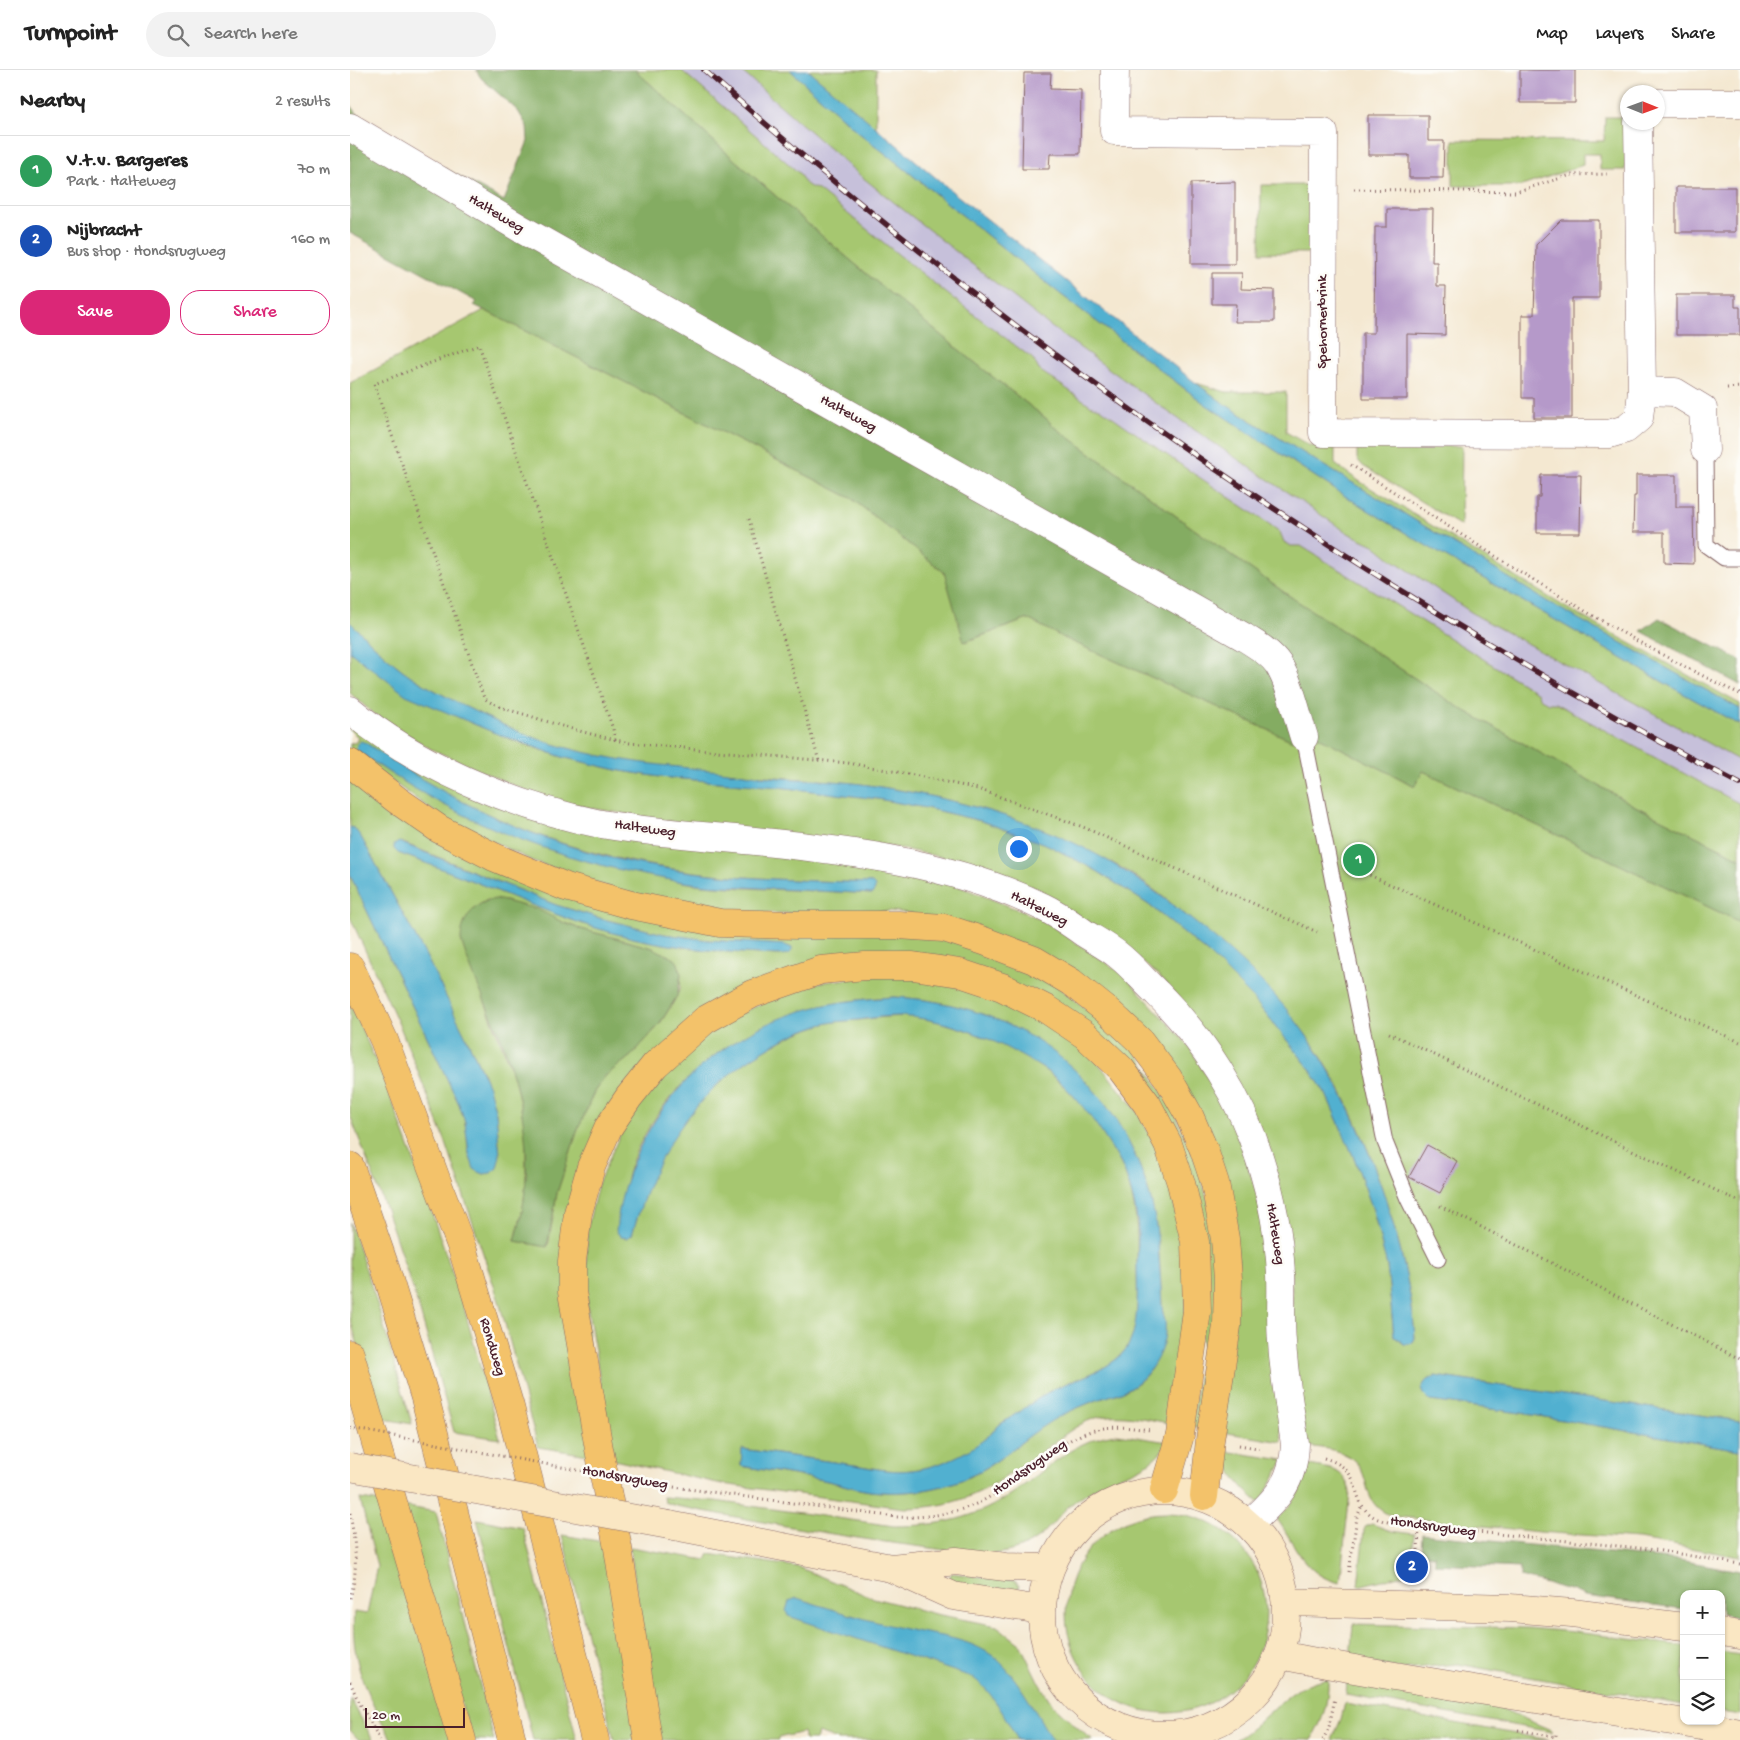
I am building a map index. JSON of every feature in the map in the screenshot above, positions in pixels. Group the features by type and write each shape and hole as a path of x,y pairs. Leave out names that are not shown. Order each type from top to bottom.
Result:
{"main road":[{"path":"350,762 397,800 439,829 494,857 566,887 631,905 720,923 797,926 898,924 944,928 984,940 1034,960 1071,982 1110,1012 1140,1041 1168,1078 1204,1150 1215,1183 1225,1239 1228,1279 1227,1326 1210,1440 1204,1496"},
{"path":"648,1740 618,1548 572,1292 572,1262 581,1204 591,1167 608,1128 629,1096 655,1065 705,1020 752,994 821,970 865,966 913,966 960,973 1002,987 1046,1009 1085,1035 1121,1069 1147,1104 1168,1144 1181,1183 1195,1242 1197,1311 1180,1435 1164,1490"},
{"name":"Rondweg","path":"350,967 384,1040 463,1251 510,1408 595,1740"},
{"path":"350,1166 385,1267 425,1398 512,1740"},
{"path":"350,1354 462,1740"},
{"path":"350,1467 669,1525 891,1568 953,1596 1042,1610"},
{"path":"1164,1490 1184,1491 1204,1496 1228,1507 1249,1524 1268,1546 1281,1573 1287,1602 1286,1629 1280,1655 1261,1688 1234,1714 1200,1735 1134,1736 1104,1720 1077,1700 1057,1674 1045,1643 1042,1610 1044,1589 1050,1568 1068,1537 1094,1511 1128,1495 1164,1490"},
{"path":"891,1568 956,1561 1006,1567 1050,1568"},
{"path":"1287,1602 1510,1608 1572,1612 1680,1626"},
{"path":"1725,1633 1740,1636"},
{"path":"1280,1655 1348,1668 1740,1732"}],"street":[{"name":"Spehornerbrink","path":"1114,70 1114,131 1324,133 1323,433 1609,434 1626,429 1639,418 1642,392 1638,130"},
{"path":"1665,103 1740,103"},
{"name":"Halteweg","path":"350,127 523,230 1244,637 1264,650 1277,663 1292,698 1304,737"},
{"path":"1642,392 1675,392 1703,409 1705,450"},
{"name":"Halteweg","path":"350,710 370,726 424,759 481,788 537,808 596,822 671,834 824,849 870,855 922,866 1014,894 1046,909 1118,955 1173,1009 1218,1067 1248,1124 1261,1162 1279,1237 1281,1340 1295,1444 1293,1465 1287,1483 1272,1503 1249,1524"}],"lane":[{"path":"1705,450 1706,545 1724,558 1740,558"},
{"path":"1304,737 1385,1142 1408,1199 1438,1259"}],"path":[{"path":"1323,189 1515,192 1571,175 1638,174"},
{"path":"615,740 613,729 479,344 374,384 484,698 492,705 552,724 630,744 848,763 978,789 1083,827 1319,932 1335,936 1344,935"},
{"path":"1345,433 1346,462 1563,597 1696,673 1740,694"},
{"path":"749,518 819,761"},
{"path":"1330,863 1344,864 1740,1042"},
{"path":"1362,1025 1375,1027 1740,1202"},
{"path":"1408,1199 1433,1202 1740,1359"},
{"name":"Hondsrugweg","path":"350,1428 659,1485 896,1517 920,1518 964,1508 984,1500 1068,1440 1102,1428 1124,1427 1180,1435"},
{"name":"Hondsrugweg","path":"1210,1440 1326,1458 1346,1468 1354,1482 1362,1505 1371,1515 1396,1524 1419,1528 1649,1549 1740,1564"},
{"path":"350,1513 354,1539 355,1567 350,1598"},
{"path":"1417,1570 1419,1528"},
{"path":"350,1682 380,1740"}],"shaded area":[{"path":"681,70 740,70 862,177 1050,326 1167,411 1348,533 1374,545 1390,558 1477,616 1740,761 1740,804 1555,703 1548,703 1301,546 1291,546 1284,542 1280,532 1269,524 1100,408 1092,406 1039,370 1033,359 950,296 817,189 808,187 803,183 800,174"}],"green space":[{"path":"476,70 635,70 786,205 942,336 1052,425 1191,527 1288,595 1460,708 1635,806 1740,858 1740,922 1423,771 1415,786 1307,731 1292,678 350,119 350,104 366,125 504,201 528,141 527,126 518,111 481,78"},
{"path":"635,70 681,70 800,174 806,184 817,189 950,296 1033,359 1039,370 1092,406 1100,408 1269,524 1280,532 1284,542 1291,546 1301,546 1538,693 1539,698 1548,703 1555,703 1740,804 1740,858 1635,806 1460,708 1288,595 1191,527 1052,425 942,336 786,205"},
{"path":"740,70 790,70 859,133 1059,293 1205,404 1340,493 1427,546 1740,725 1740,761 1477,616 1390,558 1374,545 1348,533 1167,411 1050,326 862,177"},
{"path":"808,70 876,70 876,128"},
{"path":"1605,117 1620,117 1620,130 1626,130 1625,170 1600,170 1600,154 1583,154 1583,165 1522,186 1453,186 1453,140 1604,141"},
{"path":"350,134 1267,660 1293,741 1062,637 1028,619 964,642 944,572 851,498 474,305 477,302 350,233"},
{"path":"1261,185 1310,185 1310,253 1260,253"},
{"path":"484,310 851,498 944,572 965,642 1028,619 1062,637 1293,741 1307,731 1415,786 1423,771 1740,922 1740,1421 1435,1376 1425,1382 1423,1394 1430,1401 1521,1413 1740,1450 1740,1557 1639,1539 1539,1532 1392,1516 1381,1510 1374,1503 1362,1471 1348,1456 1328,1449 1307,1446 1296,1377 1291,1272 1185,1005 1158,975 1119,943 1070,910 1014,879 961,861 893,847 686,824 590,808 536,795 431,749 374,714 350,693 350,652 383,677 474,724 520,743 562,757 621,771 660,777 778,787 878,799 926,808 981,821 1048,845 1097,871 1149,905 1209,954 1251,996 1307,1065 1326,1094 1355,1160 1373,1210 1387,1266 1394,1336 1404,1344 1411,1343 1414,1340 1408,1285 1401,1251 1386,1200 1361,1134 1347,1102 1330,1071 1284,1007 1248,969 1138,878 1109,861 1030,825 976,807 938,798 855,783 694,770 640,763 586,753 547,742 494,721 418,680 390,660 350,622 350,383"},
{"path":"1196,383 1226,392 1286,392 1286,432 1310,446 1335,447 1335,464 1359,481 1565,607 1740,704 1740,709 1548,602 1226,405"},
{"path":"1357,446 1462,446 1461,526 1363,466 1357,459"},
{"path":"1659,618 1740,660 1740,685 1641,631"},
{"path":"350,725 439,780 953,884 1041,919 1123,974 1189,1046 1230,1117 1240,1142 1256,1191 1266,1243 1282,1442 1222,1432 1238,1258 1133,1018 910,913 889,911 755,913 707,909 623,892 533,861 440,816 350,751 350,744 356,742 358,737 350,730","holes":["366,743 453,797 514,826 546,838 612,857 676,870 709,874 872,883 875,886 872,894 723,887 685,882 577,858 499,830 462,813 390,773 356,750"]},
{"path":"350,776 559,892 950,939 1044,975 1134,1048 1187,1132 1214,1221 1219,1303 1202,1428 1191,1426 1203,1345 1156,1097 943,957 715,1000 579,1175 594,1456 538,1447 499,1301 445,1140 401,1029 350,917 350,875 459,1104 465,1121 471,1160 478,1171 484,1174 500,1155 496,1113 484,1075 426,956 361,837 354,828 350,827","holes":["401,842 556,905 603,919 664,934 708,940 785,945 780,955 743,953 670,945 611,933 548,911 398,853","487,900 506,901 581,929 653,948 681,974 680,989 659,1025 632,1055 604,1077 594,1092 577,1132 557,1193 548,1246 515,1241 523,1208 526,1183 526,1131 514,1077 463,945 472,910"]},
{"path":"496,899 537,909 564,923 581,929 653,948 675,959 681,974 677,996 659,1025 632,1055 604,1077 594,1092 577,1132 557,1193 547,1247 515,1241 522,1214 525,1187 525,1134 521,1107 507,1055 461,940 464,925 471,912 482,903"},
{"path":"886,974 979,990 1058,1030 1099,1064 1137,1111 1156,1147 1171,1185 1188,1283 1173,1424 1124,1416 1091,1419 1076,1427 1013,1472 981,1491 947,1504 927,1507 904,1508 722,1484 614,1460 588,1311 586,1283 587,1230 598,1184 622,1130 637,1105 681,1054 733,1016 809,984","holes":["894,997 938,1002 980,1013 1018,1030 1053,1052 1084,1079 1110,1111 1132,1148 1151,1199 1158,1248 1164,1320 1160,1344 1152,1367 1141,1380 1129,1389 1063,1414 986,1468 950,1484 910,1492 870,1491 823,1480 741,1466 742,1449 888,1470 904,1471 936,1465 948,1461 982,1442 999,1425 1048,1392 1100,1370 1118,1357 1131,1341 1137,1307 1136,1217 1125,1173 1106,1138 1090,1115 1065,1087 1028,1059 990,1040 931,1020 907,1016 840,1021 825,1024 796,1034 751,1058 711,1090 678,1129 654,1170 632,1234 624,1238 627,1178 639,1146 650,1125 670,1098 693,1074 718,1053 744,1036 771,1023 799,1012 829,1005"]},
{"path":"350,1003 383,1077 412,1155 463,1304 500,1439 454,1432 419,1308 387,1212 350,1115"},
{"path":"350,1222 377,1303 412,1424 379,1418 350,1318"},
{"path":"1117,1434 1168,1442 1152,1460 1134,1471 1103,1483 1071,1504 1032,1542 1008,1552 984,1554 959,1552 861,1538 676,1506 664,1502 663,1497 715,1501 894,1526 942,1522 971,1515 999,1502 1075,1448 1102,1437"},
{"path":"1224,1451 1284,1460 1260,1503 1237,1480 1229,1467"},
{"path":"1309,1465 1336,1471 1348,1484 1350,1492 1340,1583 1327,1579 1309,1566 1277,1519 1289,1507 1297,1495"},
{"path":"360,1499 382,1502 452,1740 392,1740 368,1694 355,1648 354,1612 367,1614 377,1566"},
{"path":"403,1506 436,1512 494,1740 472,1740"},
{"path":"1156,1513 1176,1513 1195,1517 1213,1525 1237,1542 1249,1557 1262,1584 1266,1613 1262,1642 1249,1669 1237,1684 1222,1696 1195,1709 1176,1713 1156,1713 1137,1709 1119,1701 1095,1684 1083,1669 1070,1642 1066,1623 1066,1603 1070,1584 1078,1566 1095,1542 1110,1530 1137,1517"},
{"path":"477,1519 523,1528 577,1740 533,1740"},
{"path":"1372,1524 1391,1531 1414,1534 1411,1573 1358,1586 1364,1530 1366,1526"},
{"path":"1422,1534 1679,1560 1740,1571 1740,1618 1725,1615 1725,1590 1680,1590 1680,1608 1585,1596 1574,1591 1520,1577 1520,1568 1435,1564 1435,1555 1421,1554"},
{"path":"562,1535 610,1543 639,1740 614,1740"},
{"path":"630,1547 706,1560 709,1554 798,1567 870,1597 935,1614 997,1626 1020,1644 1039,1683 1052,1704 1093,1740 838,1740 818,1733 816,1740 805,1740 803,1732 778,1738 778,1740 658,1740"},
{"path":"951,1573 1015,1581 1019,1586 1016,1593 1012,1593 953,1582 950,1578"},
{"path":"1353,1624 1527,1628 1680,1645 1680,1704 1458,1664 1402,1669 1350,1659"},
{"path":"1725,1653 1740,1655 1740,1715 1725,1713"},
{"path":"1328,1679 1324,1711 1319,1726 1311,1740 1235,1740 1302,1687"},
{"path":"1347,1681 1495,1706 1551,1730 1551,1732 1346,1695"},
{"path":"350,1698 373,1740 359,1740 350,1730"},
{"path":"1345,1703 1549,1740 1332,1740 1341,1719"}],"water":[{"path":"790,70 808,70 954,193 1226,405 1548,602 1740,709 1740,725 1427,546 1340,493 1205,404 1059,293 859,133"},
{"path":"350,622 390,660 418,680 482,715 547,742 599,756 639,762 768,777 860,784 953,801 1048,831 1101,857 1146,885 1217,940 1262,982 1303,1030 1320,1056 1364,1140 1386,1200 1401,1251 1408,1285 1415,1338 1413,1341 1410,1344 1404,1344 1394,1336 1387,1266 1373,1210 1355,1160 1326,1094 1307,1065 1251,996 1209,954 1149,905 1097,871 1048,845 981,821 878,799 778,787 660,777 621,771 562,757 495,733 406,695 350,652"},
{"path":"361,741 424,780 484,812 515,826 579,849 644,865 676,870 742,877 872,883 875,886 875,890 872,894 704,885 607,867 562,854 518,839 434,799 394,776 356,749 357,744"},
{"path":"350,827 354,828 361,837 426,956 489,1087 496,1113 500,1155 497,1168 491,1173 484,1174 474,1169 469,1154 465,1122 459,1104 350,875"},
{"path":"399,842 556,905 603,919 664,934 708,940 785,945 792,948 792,951 789,954 780,955 707,950 651,942 611,933 548,911 398,853 394,849 394,845"},
{"path":"894,997 938,1002 980,1013 1018,1030 1053,1052 1084,1079 1110,1111 1132,1148 1148,1190 1157,1231 1162,1308 1165,1321 1165,1333 1161,1351 1146,1374 1135,1385 1116,1394 1086,1404 1053,1420 975,1474 950,1484 910,1492 864,1490 823,1480 741,1466 742,1449 888,1470 904,1471 936,1465 971,1449 999,1425 1049,1392 1100,1370 1126,1349 1134,1331 1136,1320 1138,1240 1137,1220 1128,1180 1113,1150 1100,1130 1071,1093 1058,1080 1038,1065 989,1039 944,1023 913,1017 888,1016 832,1022 809,1028 761,1052 730,1074 706,1096 669,1144 652,1178 632,1235 627,1238 621,1237 616,1231 623,1192 636,1154 655,1120 679,1089 707,1062 739,1039 774,1021 822,1006"},
{"path":"1435,1376 1740,1421 1740,1450 1521,1413 1430,1401 1421,1389 1425,1382"},
{"path":"797,1598 882,1623 953,1638 983,1650 993,1656 1010,1672 1026,1695 1052,1740 1018,1740 993,1698 972,1677 788,1616 786,1611 789,1601"}],"building":[{"path":"1520,70 1575,70 1575,103 1520,103"},
{"path":"1024,73 1051,73 1050,89 1081,90 1080,154 1050,154 1049,169 1022,169"},
{"path":"1368,115 1428,115 1428,141 1444,141 1443,178 1409,178 1409,155 1368,155"},
{"path":"1235,182 1235,264 1191,264 1191,183"},
{"path":"1676,187 1735,187 1735,232 1676,232"},
{"path":"1387,209 1433,209 1432,262 1437,262 1437,286 1446,286 1445,335 1407,334 1407,399 1363,399 1363,333 1374,333 1375,227 1387,227"},
{"path":"1561,220 1599,220 1599,298 1572,298 1572,418 1534,418 1534,398 1522,398 1522,315 1534,315 1536,245"},
{"path":"1212,273 1242,273 1241,289 1274,290 1274,322 1235,322 1236,304 1212,304"},
{"path":"1676,295 1735,295 1735,307 1740,307 1740,335 1676,335"},
{"path":"1541,475 1581,475 1580,533 1537,533 1537,497 1540,497"},
{"path":"1636,475 1676,475 1676,507 1693,507 1694,564 1664,563 1664,532 1633,532"},
{"path":"1427,1145 1457,1161 1440,1193 1409,1177"}],"railway":[{"path":"704,70 896,233 1097,385 1200,458 1410,596 1573,693 1740,784"}],"place":[{"name":"V.t.v. Bargeres","path":"1359,860"},
{"name":"Nijbracht","path":"1412,1567"}]}
